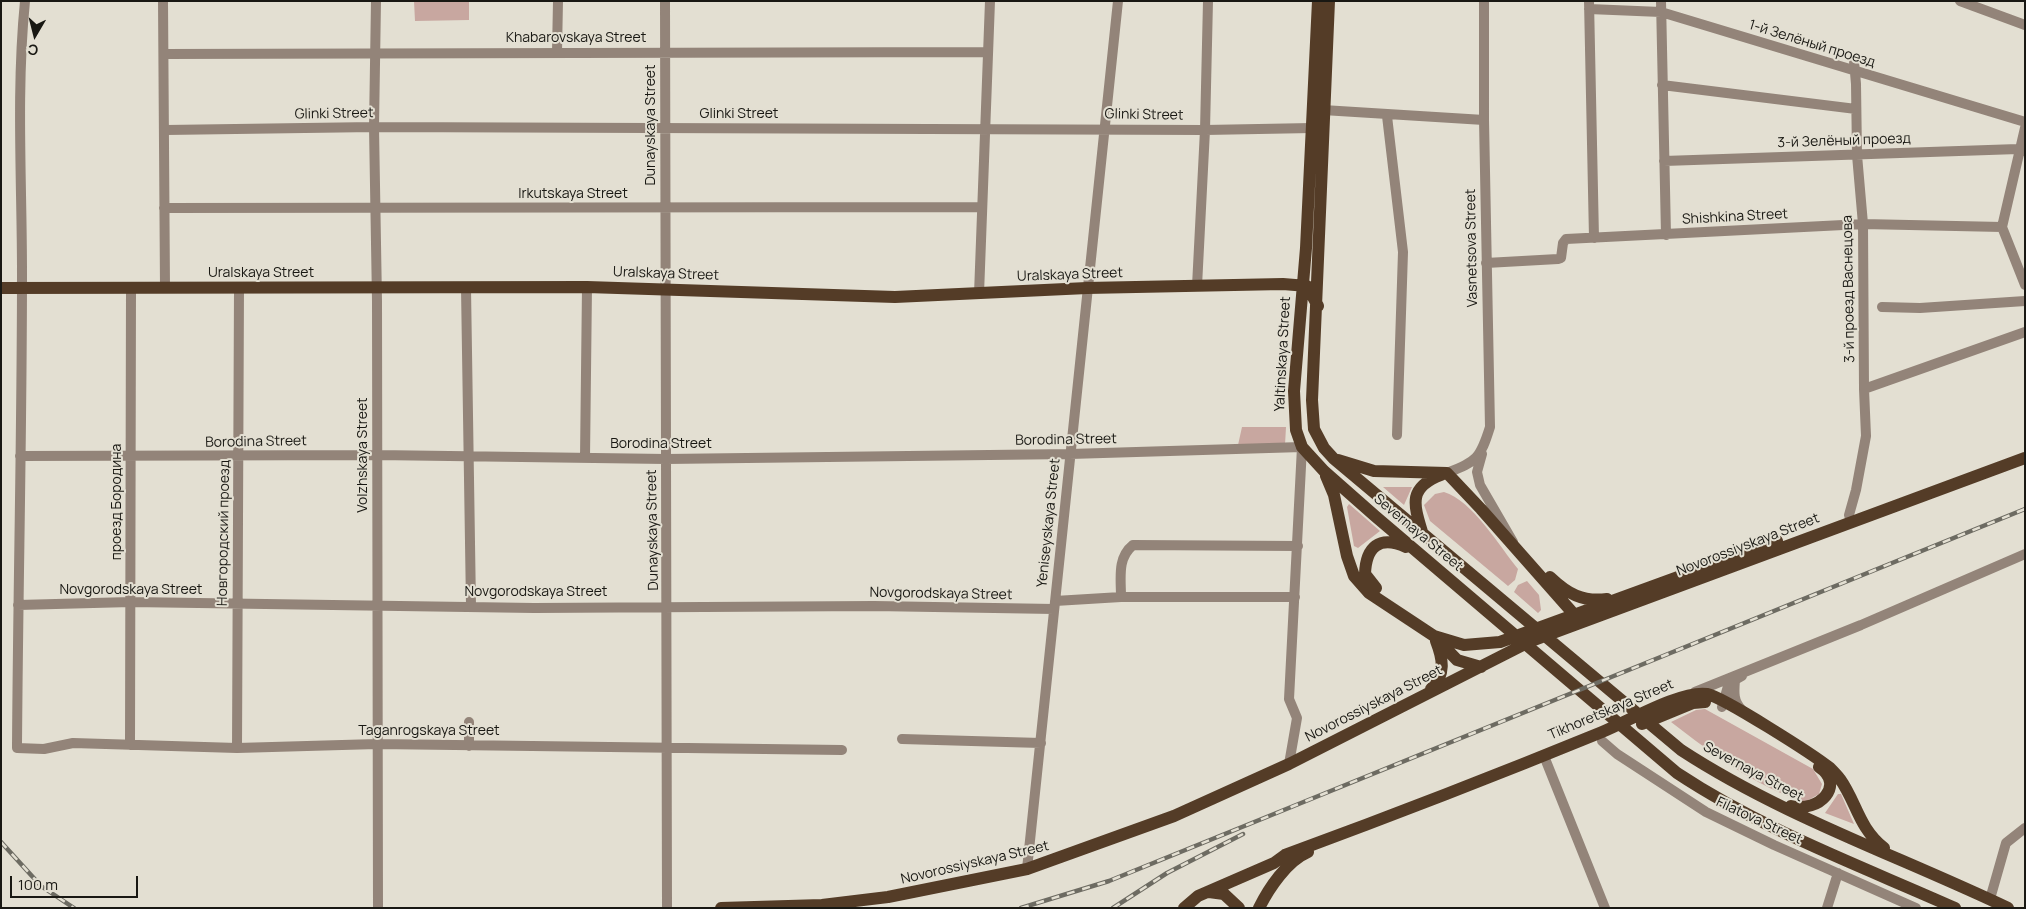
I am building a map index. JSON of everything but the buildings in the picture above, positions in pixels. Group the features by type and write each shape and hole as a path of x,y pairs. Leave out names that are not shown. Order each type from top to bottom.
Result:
{"main road":[{"name":"Yaltinskaya Street","path":"1302,447 1296,430 1294,391 1301,285 1306,248 1318,1"},
{"path":"1318,306 1323,110 1329,1"},
{"name":"Uralskaya Street","path":"1,288 587,287 895,297 1087,288 1301,285"},
{"path":"1301,285 1307,286 1318,306"},
{"name":"Severnaya Street","path":"1318,306 1312,400 1314,429 1324,448 1334,459 1681,750 1715,772 1774,802 2008,908"},
{"name":"Severnaya Street","path":"1302,447 1324,471 1417,552 1677,773 1720,801 1755,820 1955,908"},
{"name":"Novorossiyskaya Street","path":"1533,631 1578,619 1714,575 1850,518 2025,449"},
{"name":"Novorossiyskaya Street","path":"721,908 822,905 888,897 1027,870 1174,816 1290,764 1531,641 1624,598 2025,458"},
{"name":"Severnaya Street","path":"1334,459 1374,471 1446,473"},
{"name":"Severnaya Street","path":"1324,471 1334,495 1347,556 1354,576 1369,593 1434,636 1457,660 1481,667"},
{"path":"1446,473 1515,547 1578,619"},
{"name":"Severnaya Street","path":"1423,535 1415,495 1418,489 1446,473"},
{"path":"1412,620 1370,583 1365,574 1366,559 1373,548 1381,542 1393,541 1417,552"},
{"path":"1532,567 1549,575 1572,595 1582,599 1624,598"},
{"name":"Severnaya Street","path":"1434,636 1464,644 1482,645 1500,642 1533,631"},
{"path":"1424,695 1440,680 1442,674 1442,662 1434,636"},
{"path":"1687,700 1708,694 1822,769 1829,780 1830,790 1824,799 1814,806 1801,809 1774,802"},
{"path":"1687,700 1723,704 1750,717 1830,768 1840,780 1866,828 1878,842 1898,858"},
{"name":"Tikhoretskaya Street","path":"1259,908 1278,878 1302,854 1602,741 1662,715 1687,700"},
{"name":"Tikhoretskaya Street","path":"1184,908 1198,896 1274,863 1285,855 1417,806 1687,700"},
{"path":"1208,892 1224,894 1239,908"}],"street":[{"path":"18,605 21,288 19,94 20,48 25,1"},
{"path":"163,1 166,130 164,208 165,288"},
{"name":"Volzhskaya Street","path":"376,1 374,127 378,606 378,908"},
{"path":"557,52 558,1"},
{"name":"Dunayskaya Street","path":"665,1 667,908"},
{"path":"979,294 990,1"},
{"name":"Yeniseyskaya Street","path":"1027,870 1118,1"},
{"path":"1197,286 1205,130 1208,1"},
{"name":"Vasnetsova Street","path":"1446,473 1473,462 1483,448 1490,427 1486,263 1484,1"},
{"path":"1662,1 1660,12 1666,235"},
{"path":"1960,1 2025,24"},
{"path":"1589,5 1594,238"},
{"name":"1-й Зелёный проезд","path":"1589,5 1660,12 1855,66 2025,122"},
{"name":"Khabarovskaya Street","path":"164,54 988,52"},
{"name":"3-й проезд Васнецова","path":"1850,518 1866,436 1863,224 1856,154 1855,66"},
{"path":"1662,85 1856,109"},
{"path":"1323,110 1387,116 1484,120"},
{"path":"1387,116 1403,252 1397,435"},
{"name":"Glinki Street","path":"166,130 374,127 1104,128 1205,130 1312,128"},
{"path":"2025,128 2022,150 2002,226 2025,285"},
{"name":"3-й Зелёный проезд","path":"1664,161 2022,150"},
{"name":"Irkutskaya Street","path":"164,208 982,207"},
{"name":"Shishkina Street","path":"1486,263 1558,259 1561,258 1563,243 1566,239 1863,224 2002,226"},
{"path":"584,458 587,287"},
{"name":"проезд Бородина","path":"130,745 131,288"},
{"name":"Новгородский проезд","path":"238,748 236,603 239,456 239,288"},
{"path":"466,288 471,606"},
{"path":"1882,307 1920,308 2025,301"},
{"path":"1864,389 2025,332"},
{"name":"Borodina Street","path":"20,456 377,455 666,459 1070,454 1302,447"},
{"name":"Yaltinskaya Street","path":"1290,764 1297,718 1289,699 1302,447"},
{"path":"1483,448 1478,472 1480,485 1510,534 1515,547"},
{"path":"1121,597 1122,562 1126,551 1133,545 1298,546"},
{"name":"Tikhoretskaya Street","path":"1687,700 1752,669 2025,554"},
{"name":"Novgorodskaya Street","path":"18,605 131,602 534,608 1055,605 1121,597 1295,597"},
{"name":"Taganrogskaya Street","path":"18,605 17,748 44,748 73,743 238,748 377,744 666,746 842,750"},
{"path":"1708,694 1732,680"},
{"path":"1723,704 1732,680"},
{"path":"1732,680 1737,705 1750,717"},
{"path":"469,722 469,746"},
{"path":"902,739 1041,743"},
{"name":"Filatova Street","path":"1602,741 1617,754 1706,812 1774,845 1916,908"},
{"path":"1546,761 1606,908"},
{"path":"1990,899 2006,843 2025,828"},
{"path":"1827,908 1838,873"}],"shaded area":[{"path":"414,1 469,1 469,20 415,21"},
{"path":"1242,427 1286,427 1285,445 1238,445"},
{"path":"1383,487 1412,487 1404,505"},
{"path":"1444,492 1465,504 1475,514 1518,569 1515,580 1508,586 1430,521 1424,505 1435,494"},
{"path":"1349,504 1380,531 1358,548 1354,546 1347,507"},
{"path":"1527,581 1539,595 1541,610 1538,613 1514,592 1518,585"},
{"path":"1705,709 1813,769 1822,784 1819,794 1805,802 1768,787 1718,757 1671,722 1696,710"},
{"path":"1838,794 1841,794 1854,824 1825,813"}],"railway":[{"path":"1021,908 1109,881 2025,509"},
{"path":"1113,908 1167,873 1243,834"},
{"path":"1,842 41,886 74,908"}]}
